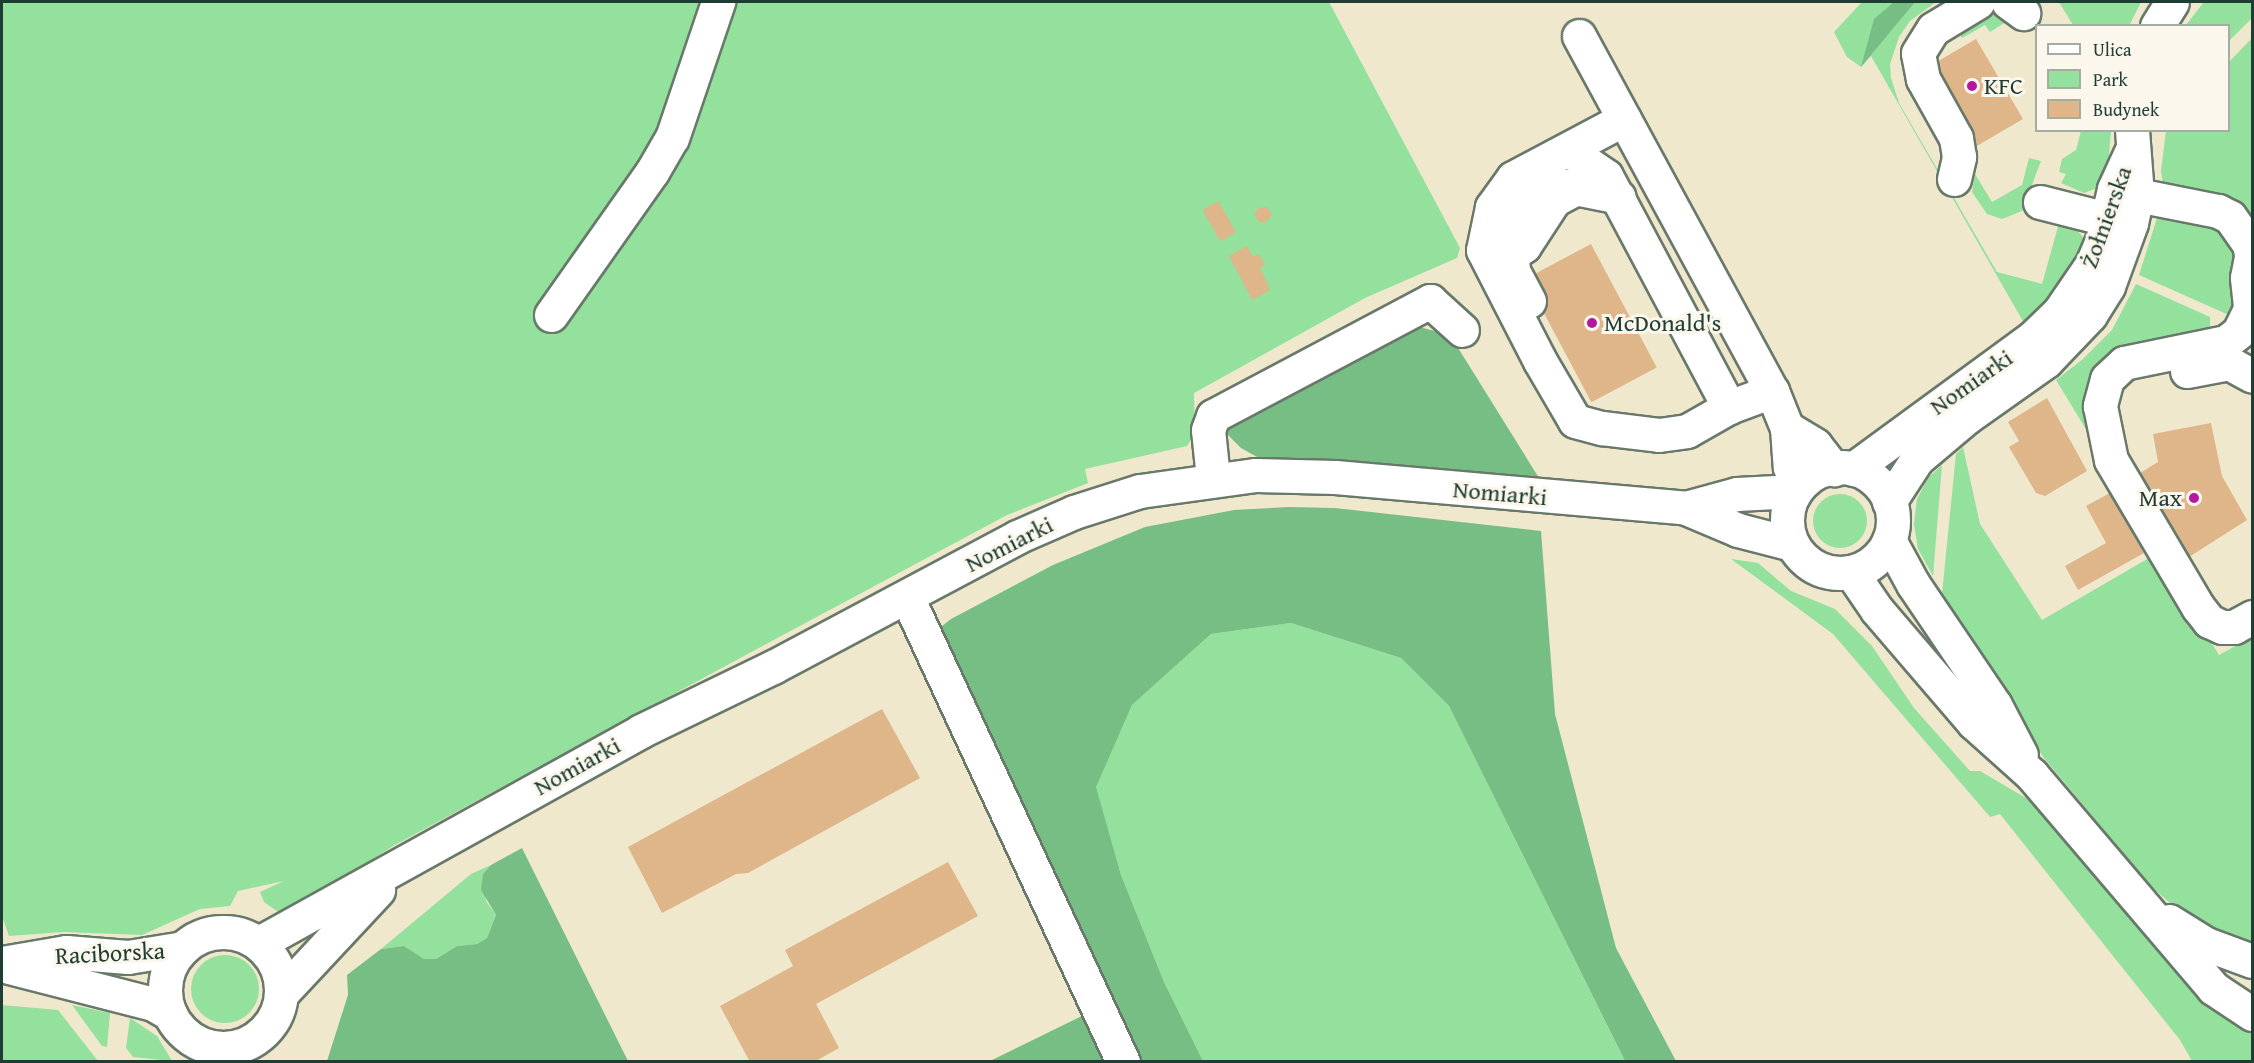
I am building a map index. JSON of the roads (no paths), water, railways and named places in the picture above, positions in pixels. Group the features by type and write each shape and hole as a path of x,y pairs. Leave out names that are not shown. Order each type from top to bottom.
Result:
{"main road":[{"path":"551,315 652,172 672,138 718,2"},
{"path":"1954,178 1959,157 1956,138 1923,79 1918,53 1934,29 1978,2"},
{"path":"2158,24 2172,2"},
{"path":"1579,36 1772,391 1787,428 1815,445 1822,477"},
{"path":"1624,118 1513,178 1500,192 1484,230 1483,250 1558,393 1575,421 1659,435 1687,431 1729,407 1772,391"},
{"name":"Żołnierska","path":"2039,350 2090,315 2108,286 2122,255 2137,195 2132,140"},
{"name":"Żołnierska","path":"2039,350 2092,264 2108,219 2114,189 2132,140"},
{"path":"1568,150 1606,176 1729,407"},
{"path":"1558,393 1568,373 1513,271 1510,235 1529,195 1550,183 1619,197"},
{"path":"2137,195 2218,211 2238,226 2252,258 2247,278 2247,321 2239,346 2124,363 2107,379 2102,390 2100,406 2105,445 2151,531 2209,621 2234,627 2253,617"},
{"path":"2040,202 2108,219"},
{"path":"1212,478 1208,430 1213,416 1430,301 1462,330"},
{"name":"Nomiarki","path":"1686,508 1737,494 1822,477 2039,350"},
{"name":"Nomiarki","path":"1889,501 1917,459 2039,350"},
{"path":"2151,531 2150,504 2115,432 2112,412 2116,395 2133,382 2229,363 2253,376"},
{"name":"Nomiarki","path":"259,943 400,867 460,830 641,731 907,597 1017,537 1074,512 1140,491 1212,478 1256,475 1335,477 1686,508 1738,530 1792,544"},
{"path":"1822,477 1874,480 1889,501 1893,522 1889,540 1874,560 1851,572 1830,572 1810,565 1787,536 1788,510 1822,477"},
{"path":"1889,540 1913,584 1995,705 2032,775"},
{"path":"1851,572 1877,610 1974,723 2032,775 2213,988 2253,1014"},
{"path":"907,597 1123,1062"},
{"name":"Nomiarki","path":"282,993 400,867"},
{"path":"2140,902 2206,944 2253,961"},
{"path":"218,932 238,933 259,943 280,974 282,993 273,1020 250,1051 201,1044 185,1038 165,986 174,959 183,948 199,936 218,932"},
{"name":"Raciborska","path":"2,964 66,952 128,957 183,948"},
{"name":"Raciborska","path":"2,964 153,1004 185,1038"}],"place":[{"name":"KFC","path":"1972,86"},
{"name":"McDonald's","path":"1592,323"},
{"name":"Max","path":"2194,498"}]}
